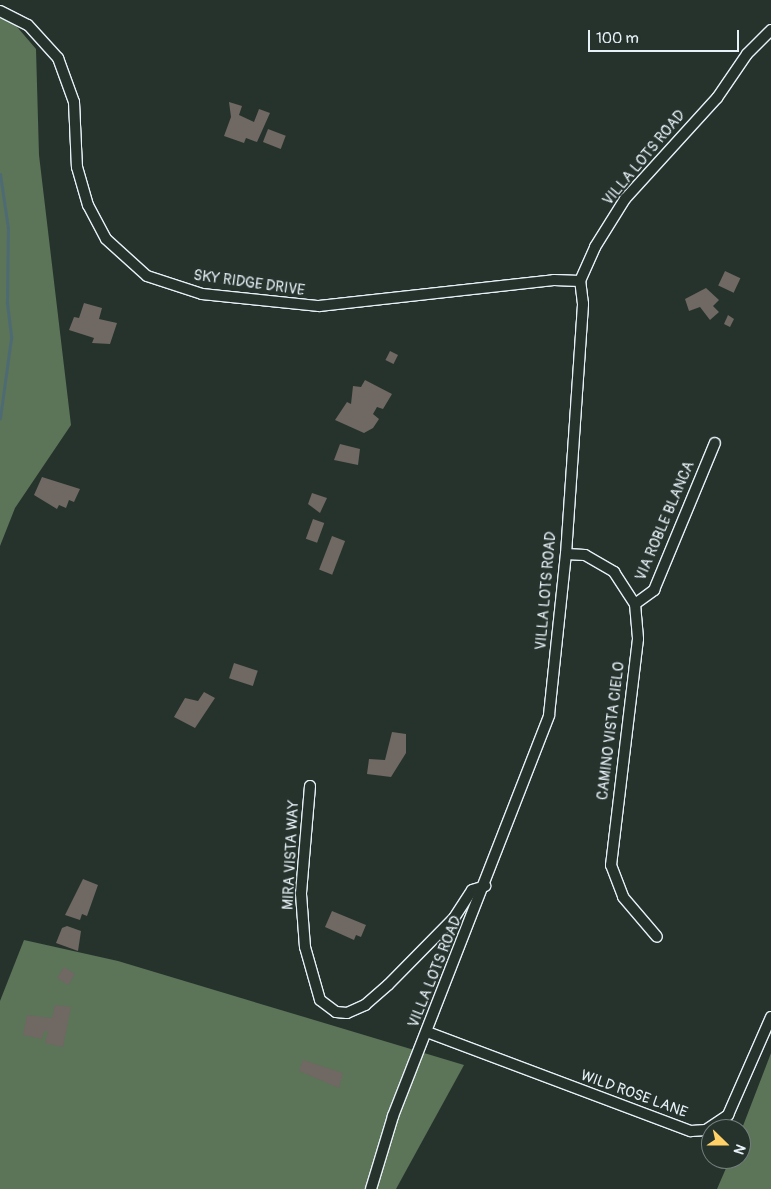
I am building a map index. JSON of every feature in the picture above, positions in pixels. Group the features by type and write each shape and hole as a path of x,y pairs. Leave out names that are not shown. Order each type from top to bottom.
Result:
{"street":[{"name":"SKY RIDGE DRIVE","path":"0,11 42,36 58,58 74,102 77,167 88,205 106,239 147,276 202,294 319,306 554,280 580,281"},
{"name":"VILLA LOTS ROAD","path":"372,1189 393,1116 485,886 549,715 566,554 583,304 580,281 595,247 625,199 717,98 748,54 771,30"},
{"name":"VIA ROBLE BLANCA","path":"635,604 654,590 715,443"},
{"name":"CAMINO VISTA CIELO","path":"566,554 585,555 614,572 635,604 638,639 611,865 623,897 657,937"},
{"name":"MIRA VISTA WAY","path":"310,786 301,894 305,947 320,1000 336,1012 347,1013 365,1004 388,985 454,918 472,890 485,886"},
{"name":"WILD ROSE LANE","path":"427,1032 691,1131 706,1130 728,1115 771,1017"}],"green space":[{"path":"0,18 12,21 36,49 39,155 71,425 15,508 0,546"},
{"path":"24,940 118,961 464,1065 396,1189 0,1189 0,1001"},
{"path":"771,1053 771,1189 717,1189 726,1169 751,1169 751,1119 746,1119"}],"building":[{"path":"229,102 242,106 239,115 254,122 259,109 270,113 257,142 246,138 244,143 224,136 231,117"},
{"path":"268,129 286,136 281,149 263,142"},
{"path":"725,271 740,278 734,293 718,286"},
{"path":"706,288 719,300 713,306 719,312 710,320 700,307 689,311 685,299"},
{"path":"84,303 102,308 99,319 117,323 110,344 92,343 94,338 69,330 74,317 79,318"},
{"path":"728,315 734,319 730,327 724,324"},
{"path":"390,351 398,355 393,364 385,360"},
{"path":"365,380 392,394 383,409 377,407 373,414 379,419 373,428 364,433 335,420 347,402 351,404 353,386 361,387"},
{"path":"340,444 360,449 358,465 334,460"},
{"path":"42,477 80,489 74,502 69,500 66,508 59,505 57,509 34,495"},
{"path":"312,493 327,498 320,513 308,504"},
{"path":"313,519 324,523 317,543 306,539"},
{"path":"332,536 345,541 332,575 319,570"},
{"path":"234,663 258,671 253,686 229,678"},
{"path":"204,692 215,698 195,728 174,717 185,698 198,701"},
{"path":"392,732 406,734 406,753 391,777 367,774 369,759 385,760"},
{"path":"83,879 98,885 87,916 82,914 80,920 65,915"},
{"path":"332,911 366,925 361,937 356,935 354,940 325,927"},
{"path":"67,926 81,931 78,951 56,943 62,928"},
{"path":"64,967 75,974 68,985 57,978"},
{"path":"55,1005 71,1007 63,1047 45,1043 48,1031 44,1031 42,1039 23,1035 27,1015 52,1018"},
{"path":"303,1060 343,1073 339,1088 299,1071"}],"waterway":[{"path":"0,174 8,228 7,303 11,338 0,418"}]}
